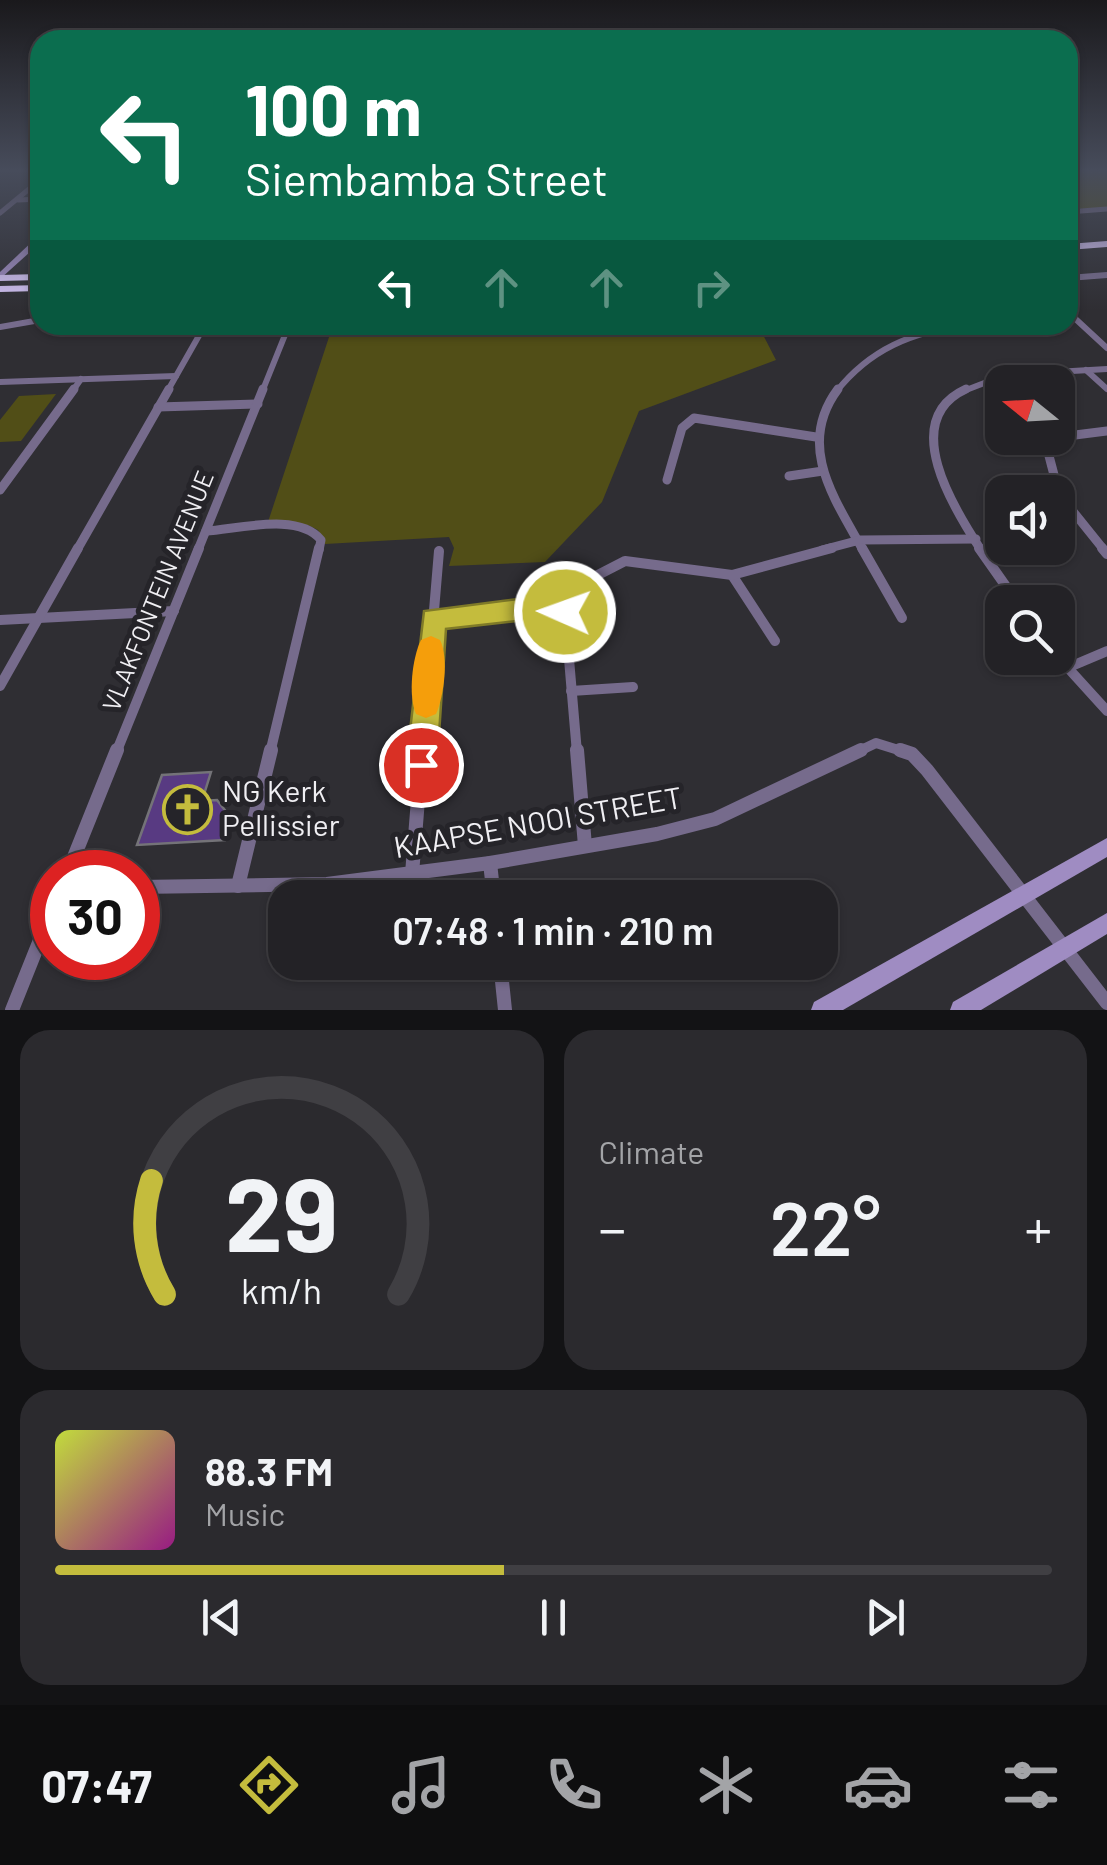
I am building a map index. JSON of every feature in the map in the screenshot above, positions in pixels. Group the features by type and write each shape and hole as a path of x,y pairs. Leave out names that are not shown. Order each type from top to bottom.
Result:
{"highway":[{"path":"1078,236 1107,234"},
{"path":"1078,246 1107,244"},
{"path":"2,274 30,276"},
{"path":"0,289 30,288"}],"street":[{"path":"2,274 30,249"},
{"path":"1078,278 1105,277"},
{"path":"1078,321 1107,348"},
{"path":"0,327 30,322"},
{"path":"0,686 199,335"},
{"name":"VLAKFONTEIN AVENUE","path":"77,850 286,335"},
{"path":"902,618 824,471 816,437 822,414 842,384 882,349 910,335"},
{"path":"1086,370 1107,389"},
{"path":"1006,585 936,470 931,444 934,422 958,391 995,376 1107,370"},
{"path":"0,382 176,376"},
{"path":"0,490 81,379"},
{"path":"158,407 258,404"},
{"path":"668,480 682,428 694,418 816,437"},
{"path":"1104,434 1074,433 1060,440 1048,452 1047,469 1070,510 1107,554"},
{"path":"789,476 824,471"},
{"path":"206,531 292,525 313,530 321,540 238,886"},
{"path":"585,846 565,612 592,578 624,561 732,575 860,540 976,539"},
{"path":"412,874 439,551"},
{"path":"732,575 775,641"},
{"path":"433,619 526,609 565,612"},
{"path":"0,620 174,612"},
{"path":"1075,665 1107,652"},
{"path":"1074,675 1107,710"},
{"path":"571,692 633,687"},
{"name":"KAAPSE NOOI STREET","path":"160,887 326,884 412,874 715,820 876,743 912,754 1024,892 1107,1004"},
{"path":"822,1010 1107,847"},
{"path":"490,863 492,880"},
{"path":"961,1010 1107,922"},
{"path":"12,1010 30,965"},
{"path":"502,980 505,1010"}],"shaded area":[{"path":"330,335 763,335 776,360 639,411 602,502 545,562 449,566 454,548 449,537 325,544 318,530 308,525 267,525"},
{"path":"56,394 21,441 0,442 0,420 19,396"}],"building":[{"name":"NG Kerk Pellissier","path":"211,772 202,801 217,800 231,818 225,840 137,845 162,775"}],"slow traffic":[{"path":"426,704 431,649"}],"place":[{"name":"NG Kerk Pellissier","path":"187,809"}],"route":[{"path":"421,765 433,619 526,609 565,612"}]}
